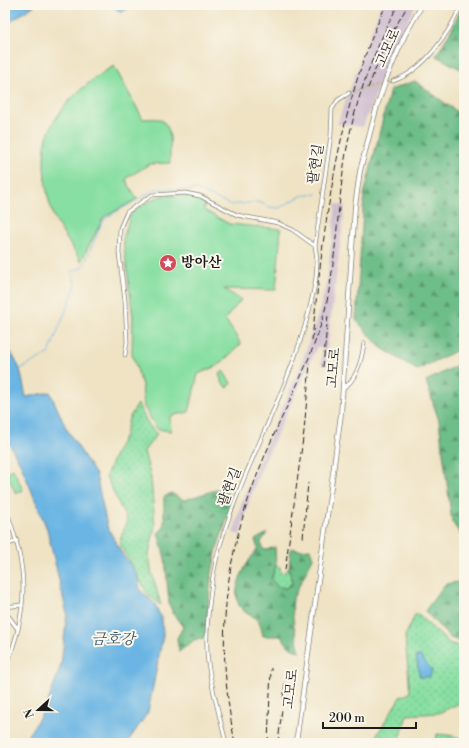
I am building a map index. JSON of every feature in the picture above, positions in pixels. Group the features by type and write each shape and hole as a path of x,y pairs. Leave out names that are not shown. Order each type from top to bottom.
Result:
{"main road":[{"name":"고모로","path":"296,743 343,388 356,206 360,171 377,106 386,79 405,35 422,5"}],"street":[{"path":"393,81 406,76 417,68 443,36 461,5"},
{"name":"팔현길","path":"226,743 207,655 209,612 216,560 249,467 302,336 316,279 317,263 315,246 332,135 332,109 338,100 349,93"},
{"path":"125,355 127,342 125,301 120,259 120,228 127,212 152,195 185,193 200,196 237,215 278,223 293,230 315,246"},
{"path":"343,388 348,385 362,358 364,343"},
{"path":"5,508 17,540 22,562 22,605 14,647 5,669"},
{"path":"5,545 17,540"},
{"path":"5,607 22,605"},
{"path":"5,612 18,629"}],"shaded area":[{"path":"381,5 416,5 389,59 363,127 337,124"},
{"path":"336,204 345,206 325,365 321,364 323,349 317,347 261,469 249,502 240,535 233,533 244,495 300,367 320,309 327,280"}],"green space":[{"path":"463,5 464,71 436,56 452,29"},
{"path":"114,66 143,119 159,119 164,122 167,127 170,139 170,163 150,164 128,177 126,180 137,199 104,217 81,261 62,232 53,214 48,197 44,168 46,141 56,118 73,97 93,80"},
{"path":"415,81 464,117 464,347 417,370 380,347 356,320 364,195 390,90"},
{"path":"188,195 205,201 204,210 229,224 281,229 276,290 224,289 241,300 225,319 241,344 219,365 198,374 189,412 170,416 171,431 157,429 144,407 142,385 132,353 133,317 123,239 131,213 146,203 161,196"},
{"path":"464,362 464,539 452,522 439,421 426,381"},
{"path":"223,371 231,383 228,388 223,384 219,375"},
{"path":"138,404 148,424 157,434 144,451 151,478 155,525 149,554 151,570 161,605 148,595 120,544 127,521 106,476 125,435 129,418"},
{"path":"13,469 23,490 16,494 6,472"},
{"path":"225,487 232,505 217,548 211,578 205,638 194,640 179,652 177,638 183,627 173,613 169,604 165,558 158,533 164,527 164,497 171,493 184,500"},
{"path":"267,533 261,542 263,549 266,550 275,547 276,566 271,579 278,587 286,588 292,583 289,568 291,548 299,550 310,549 313,558 293,598 294,624 300,651 292,649 280,636 263,636 261,626 258,621 241,608 238,601 237,594 240,577 258,549 255,540"},
{"path":"276,566 280,567 282,574 289,568 292,583 289,586 282,588 276,586 271,581"},
{"path":"464,581 464,643 450,638 425,611 445,584"},
{"path":"416,613 449,643 464,648 464,701 439,713 407,715 399,743 375,743 377,735 400,697 410,693 405,636"},
{"path":"437,734 455,736 462,740 462,743 436,743"}],"water":[{"path":"5,5 35,5 11,21 5,27"},
{"path":"113,5 133,5 120,13"},
{"name":"금호강","path":"5,341 20,369 26,397 50,392 66,428 96,475 107,526 121,552 137,574 140,590 155,604 162,620 163,635 148,712 127,743 23,743 46,707 61,665 67,614 47,529 21,465 5,436"},
{"path":"416,656 420,656 432,670 430,677 420,677"}],"waterway":[{"path":"19,370 49,353 76,285 71,272 83,267 102,222 109,216 156,189 197,190 231,205 258,202 270,207 279,208 301,196 317,194"}],"tunnel":[{"path":"349,93 393,81"}],"railway":[{"path":"312,340 328,211 344,127 355,85 369,45 386,5"},
{"path":"235,743 225,667 227,595 232,560 240,525 266,453 306,365 320,329 329,291 335,252 343,173 354,115 373,59 398,5"},
{"path":"368,88 385,45 408,5"},
{"path":"323,367 328,314"},
{"path":"285,570 304,431 310,364"},
{"path":"303,538 308,483"},
{"path":"268,743 271,668"},
{"path":"278,743 286,675"}],"place":[{"name":"방아산","path":"168,263"}]}
